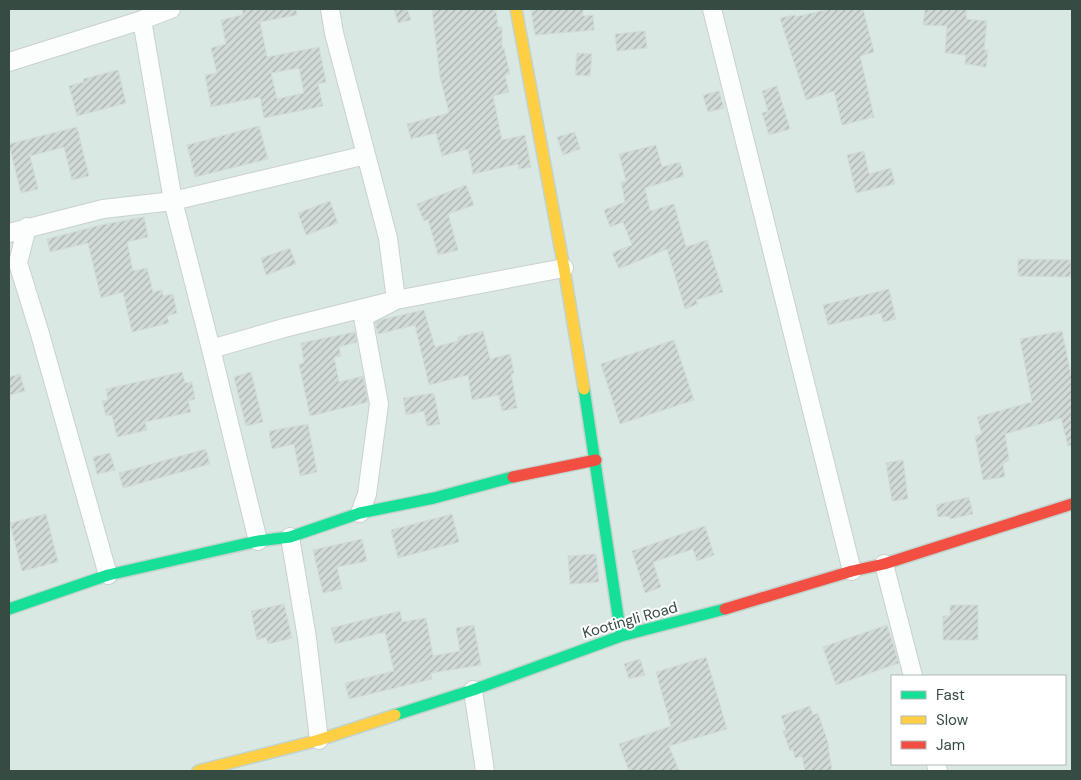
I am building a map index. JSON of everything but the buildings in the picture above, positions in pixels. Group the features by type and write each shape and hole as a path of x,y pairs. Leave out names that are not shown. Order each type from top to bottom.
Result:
{"street":[{"path":"9,62 171,9"},
{"path":"330,9 334,33 388,238 396,300"},
{"path":"516,9 564,268 596,460 621,636"},
{"path":"712,9 852,572"},
{"path":"142,20 173,201 258,541"},
{"path":"9,233 103,209 173,201 366,155"},
{"path":"27,227 18,263 108,575"},
{"path":"211,349 284,328 396,300 564,268"},
{"path":"360,514 367,494 379,404 363,317 396,300"},
{"path":"9,609 108,575 258,541 290,537 360,514 434,498 509,478 596,460"},
{"name":"Kootingli Road","path":"198,771 319,740 473,690 621,636 884,564 1072,504"},
{"path":"290,537 307,638 319,740"},
{"path":"884,564 913,675"},
{"path":"473,690 485,771"}],"shaded area":[{"path":"9,9 1072,9 1072,771 9,771"}],"traffic: fast":[{"path":"584,389 621,636"},
{"path":"9,609 108,575 258,541 290,537 360,513 434,498 513,477"},
{"path":"395,715 473,690 621,636 725,609"}],"traffic: slow":[{"path":"516,9 564,268 584,389"},
{"path":"198,771 319,740 395,715"}],"traffic: jam":[{"path":"513,477 596,460"},
{"path":"725,609 852,571 884,564 1072,504"}]}
